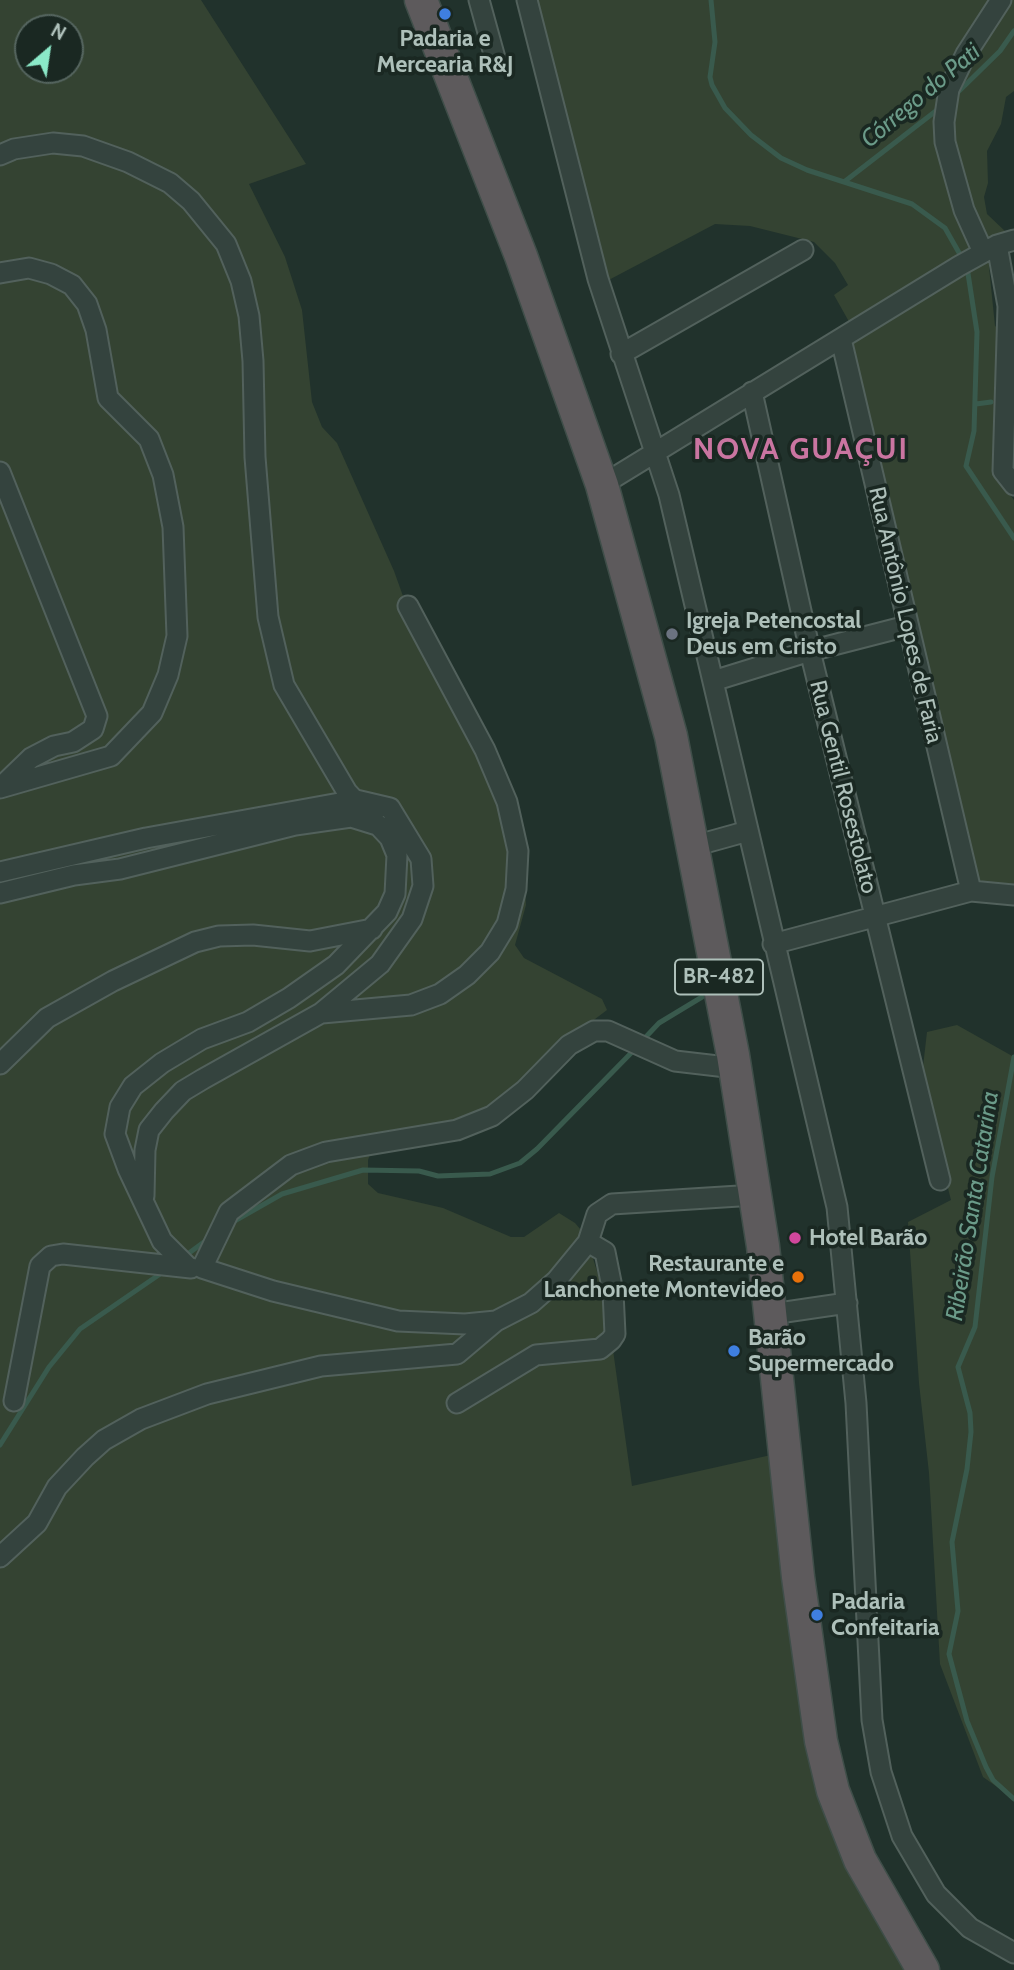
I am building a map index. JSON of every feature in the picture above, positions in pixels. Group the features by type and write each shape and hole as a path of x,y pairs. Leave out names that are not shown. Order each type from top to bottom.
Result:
{"highway":[{"name":"BR-482","path":"421,0 521,256 601,485 671,736 735,1068 755,1195 772,1314 798,1577 821,1741 833,1791 860,1860 923,1970"}],"street":[{"path":"479,0 495,58"},
{"path":"527,0 598,279 669,495 837,1207 856,1403 872,1720 881,1772 902,1836 936,1895 970,1928 1014,1953"},
{"path":"1001,0 966,54 949,89 945,142 964,210 1011,306 1010,393 1003,471 1013,483"},
{"path":"0,155 14,149 53,143 83,146 128,162 170,183 191,201 226,244 241,281 249,316 255,457 268,617 284,685 347,792 390,838 397,855 398,876 387,912 336,965 289,998 248,1022 202,1040 162,1063 133,1086 120,1107 115,1135 162,1241 195,1268"},
{"path":"621,354 803,250"},
{"path":"601,485 985,252"},
{"path":"0,273 29,268 51,274 72,285 87,304 96,330 108,398 149,439 163,475 173,527 177,636 168,675 152,713 111,756 0,788"},
{"name":"Rua Antônio Lopes de Faria","path":"841,340 906,626 971,891"},
{"name":"Rua Gentil Rosestolato","path":"752,392 810,651 940,1180"},
{"path":"0,472 88,685 97,716 93,729 73,742 54,746 31,758 0,788"},
{"path":"321,1013 411,1005 440,994 467,975 490,952 507,924 516,889 518,851 507,802 485,750 408,606"},
{"path":"713,681 810,651 906,626"},
{"path":"0,872 158,836 356,800 390,808 421,859 423,887 412,919 380,964 321,1013 202,1079 183,1091 164,1111 149,1130 145,1150 144,1201"},
{"path":"0,893 74,875 120,869 295,825 351,817 380,826"},
{"path":"694,846 748,831"},
{"path":"774,944 971,891 1014,895"},
{"path":"0,1064 47,1018 113,981 195,942 219,936 253,935 310,941 372,929"},
{"path":"195,1268 229,1212 291,1165 326,1152 457,1130 492,1116 524,1090 569,1045 594,1031 608,1031 675,1061 735,1068"},
{"path":"0,1557 37,1523 57,1487 85,1457 104,1440 141,1419 207,1394 321,1366 457,1353 496,1321 531,1303 556,1281 588,1242 597,1214 612,1204 755,1195"},
{"path":"457,1403 536,1355 600,1349 611,1340 615,1334 613,1292 605,1252 588,1242"},
{"path":"14,1401 40,1266 51,1256 63,1254 195,1268 272,1292 398,1321 465,1324 496,1321"},
{"path":"772,1314 847,1303"}],"green space":[{"path":"0,0 201,0 306,164 249,184 285,257 302,310 312,402 322,427 337,443 394,571 418,638 483,740 523,849 526,905 515,945 524,958 602,999 607,1010 574,1035 500,1103 458,1124 372,1149 368,1160 368,1184 378,1193 443,1208 511,1237 524,1237 559,1213 575,1223 586,1236 606,1300 632,1486 771,1455 789,1624 827,1822 847,1865 909,1970 0,1970"},
{"path":"533,0 1014,0 1014,91 1006,97 1001,124 987,151 988,183 984,197 987,214 1012,241 989,267 995,326 1000,329 1003,485 1014,500 1014,906 986,902 973,858 853,355 852,327 834,295 848,285 835,263 814,242 750,226 715,224 603,283"},
{"path":"957,1025 1014,1057 1014,1799 983,1777 940,1664 929,1473 919,1383 908,1222 951,1200 921,1084 927,1032"}],"waterway":[{"name":"Ribeirão Santa Catarina","path":"711,0 715,42 710,77 712,85 725,108 751,135 781,158 807,170 912,204 945,228 962,258"},
{"name":"Córrego do Pati","path":"954,96 1000,51 1014,31"},
{"name":"Córrego do Pati","path":"844,182 941,107"},
{"name":"Ribeirão Santa Catarina","path":"967,267 977,332 974,431 966,466 1014,538"},
{"path":"976,404 991,402"},
{"path":"642,1041 659,1023 702,997"},
{"path":"231,1223 282,1194 363,1170 419,1171 438,1176 490,1174 520,1163 636,1048"},
{"name":"Ribeirão Santa Catarina","path":"1014,1057 992,1177 975,1327 958,1367 970,1413 971,1432 967,1469 952,1542 958,1611 949,1654 967,1721 986,1767 993,1780 1014,1799"},
{"path":"185,1256 208,1239"},
{"path":"0,1445 49,1367 80,1329 163,1272"}],"place":[{"name":"Padaria e Mercearia R&J","path":"445,14"},
{"name":"Igreja Petencostal Deus em Cristo","path":"672,634"},
{"name":"Hotel Barão","path":"795,1238"},
{"name":"Restaurante e Lanchonete Montevideo","path":"798,1277"},
{"name":"Barão Supermercado","path":"734,1351"},
{"name":"Padaria Confeitaria","path":"817,1615"}],"district":[{"name":"NOVA GUAÇUI","path":"801,450"}]}
